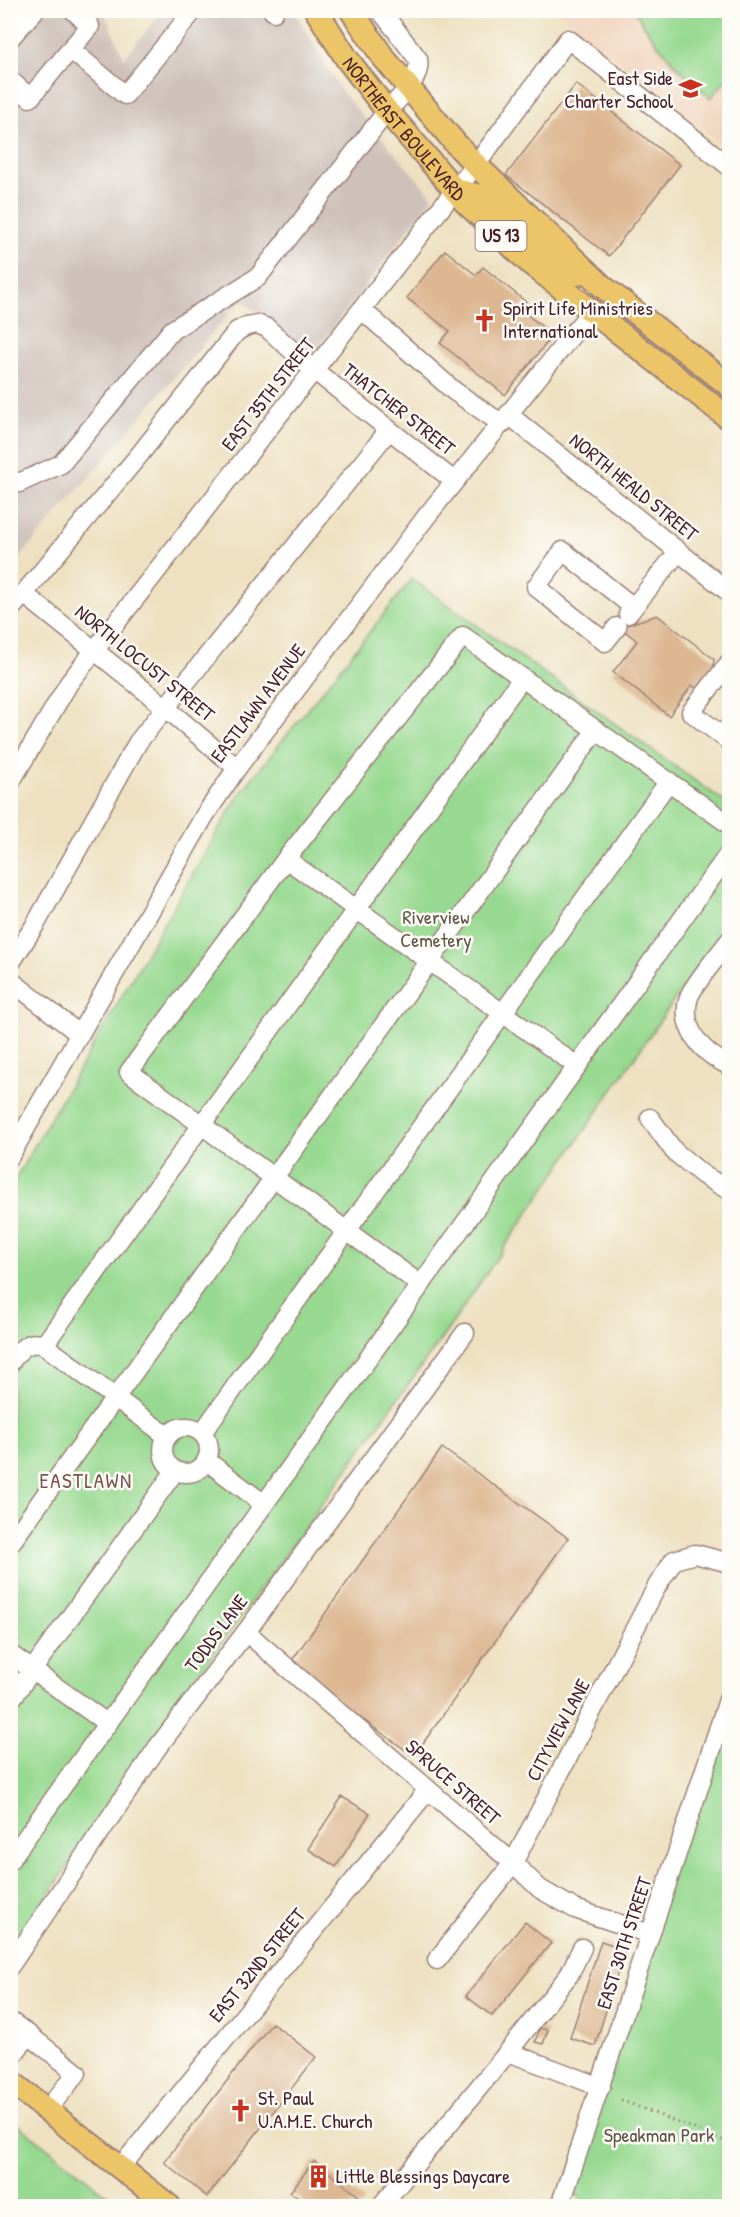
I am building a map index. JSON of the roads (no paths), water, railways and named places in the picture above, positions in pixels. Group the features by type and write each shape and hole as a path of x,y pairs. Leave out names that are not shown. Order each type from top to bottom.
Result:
{"main road":[{"name":"NORTHEAST BOULEVARD","path":"316,10 347,58 387,111 466,203 530,263 729,419"},
{"name":"US 13","path":"351,10 363,30 456,144 476,165 602,286 729,386"},
{"path":"455,190 484,196 551,259 602,286"},
{"path":"10,2081 169,2206"}],"street":[{"path":"10,38 35,10"},
{"path":"10,80 30,98 90,26 73,10"},
{"path":"71,50 125,95 194,10"},
{"path":"10,479 19,483 61,464 172,330 258,277 387,111 409,87 419,65 418,59 381,11 363,30"},
{"name":"EAST 35TH STREET","path":"10,783 69,683 476,165 568,39 729,167"},
{"name":"NORTH HEALD STREET","path":"362,310 454,391 506,419 729,593"},
{"name":"EASTLAWN AVENUE","path":"10,1156 205,815 237,768 454,482 592,310"},
{"name":"THATCHER STREET","path":"10,610 140,454 237,331 247,326 257,324 267,328 315,371 454,482"},
{"path":"10,964 35,925 138,742 389,430"},
{"path":"626,616 563,551 536,586 605,642 678,552"},
{"name":"NORTH LOCUST STREET","path":"24,594 237,768"},
{"path":"421,1285 129,1072 286,859 463,636 729,825"},
{"path":"729,665 691,712 729,742"},
{"path":"44,1345 522,678"},
{"path":"10,1544 596,730"},
{"path":"202,1433 669,782"},
{"path":"10,1860 729,852"},
{"path":"286,859 577,1066"},
{"path":"729,940 689,996 687,1014 690,1030 698,1042 713,1058 729,1066"},
{"path":"10,980 79,1034"},
{"path":"650,1118 674,1151 703,1175 729,1191"},
{"name":"TODDS LANE","path":"10,1966 157,1748 246,1632 465,1333"},
{"path":"10,1363 25,1345 38,1343 44,1345 167,1436"},
{"path":"188,1426 202,1433 210,1446 207,1461 197,1471 190,1473 175,1471 165,1459 163,1451 167,1436 173,1431 188,1426"},
{"path":"207,1461 264,1504"},
{"path":"10,1701 175,1471"},
{"name":"CITYVIEW LANE","path":"437,1960 513,1863 657,1586 674,1560 695,1554 729,1563"},
{"name":"SPRUCE STREET","path":"246,1632 513,1863 540,1889 575,1909 650,1934"},
{"path":"10,1654 108,1724"},
{"name":"EAST 30TH STREET","path":"560,2206 729,1694"},
{"name":"EAST 32ND STREET","path":"120,2168 428,1790"},
{"path":"381,2206 569,1975 582,1948"},
{"path":"10,2021 77,2073 47,2110"},
{"path":"10,2058 29,2035"},
{"path":"503,2057 601,2087"},
{"path":"566,2186 570,2206"}],"place":[{"name":"East Side Charter School","path":"691,89"},
{"name":"Spirit Life Ministries International","path":"485,320"},
{"name":"St. Paul U.A.M.E. Church","path":"240,2110"},
{"name":"Little Blessings Daycare","path":"318,2176"}],"district":[{"name":"EASTLAWN","path":"86,1481"}],"park label":[{"name":"Riverview Cemetery","path":"436,928"},
{"name":"Speakman Park","path":"659,2135"}]}
